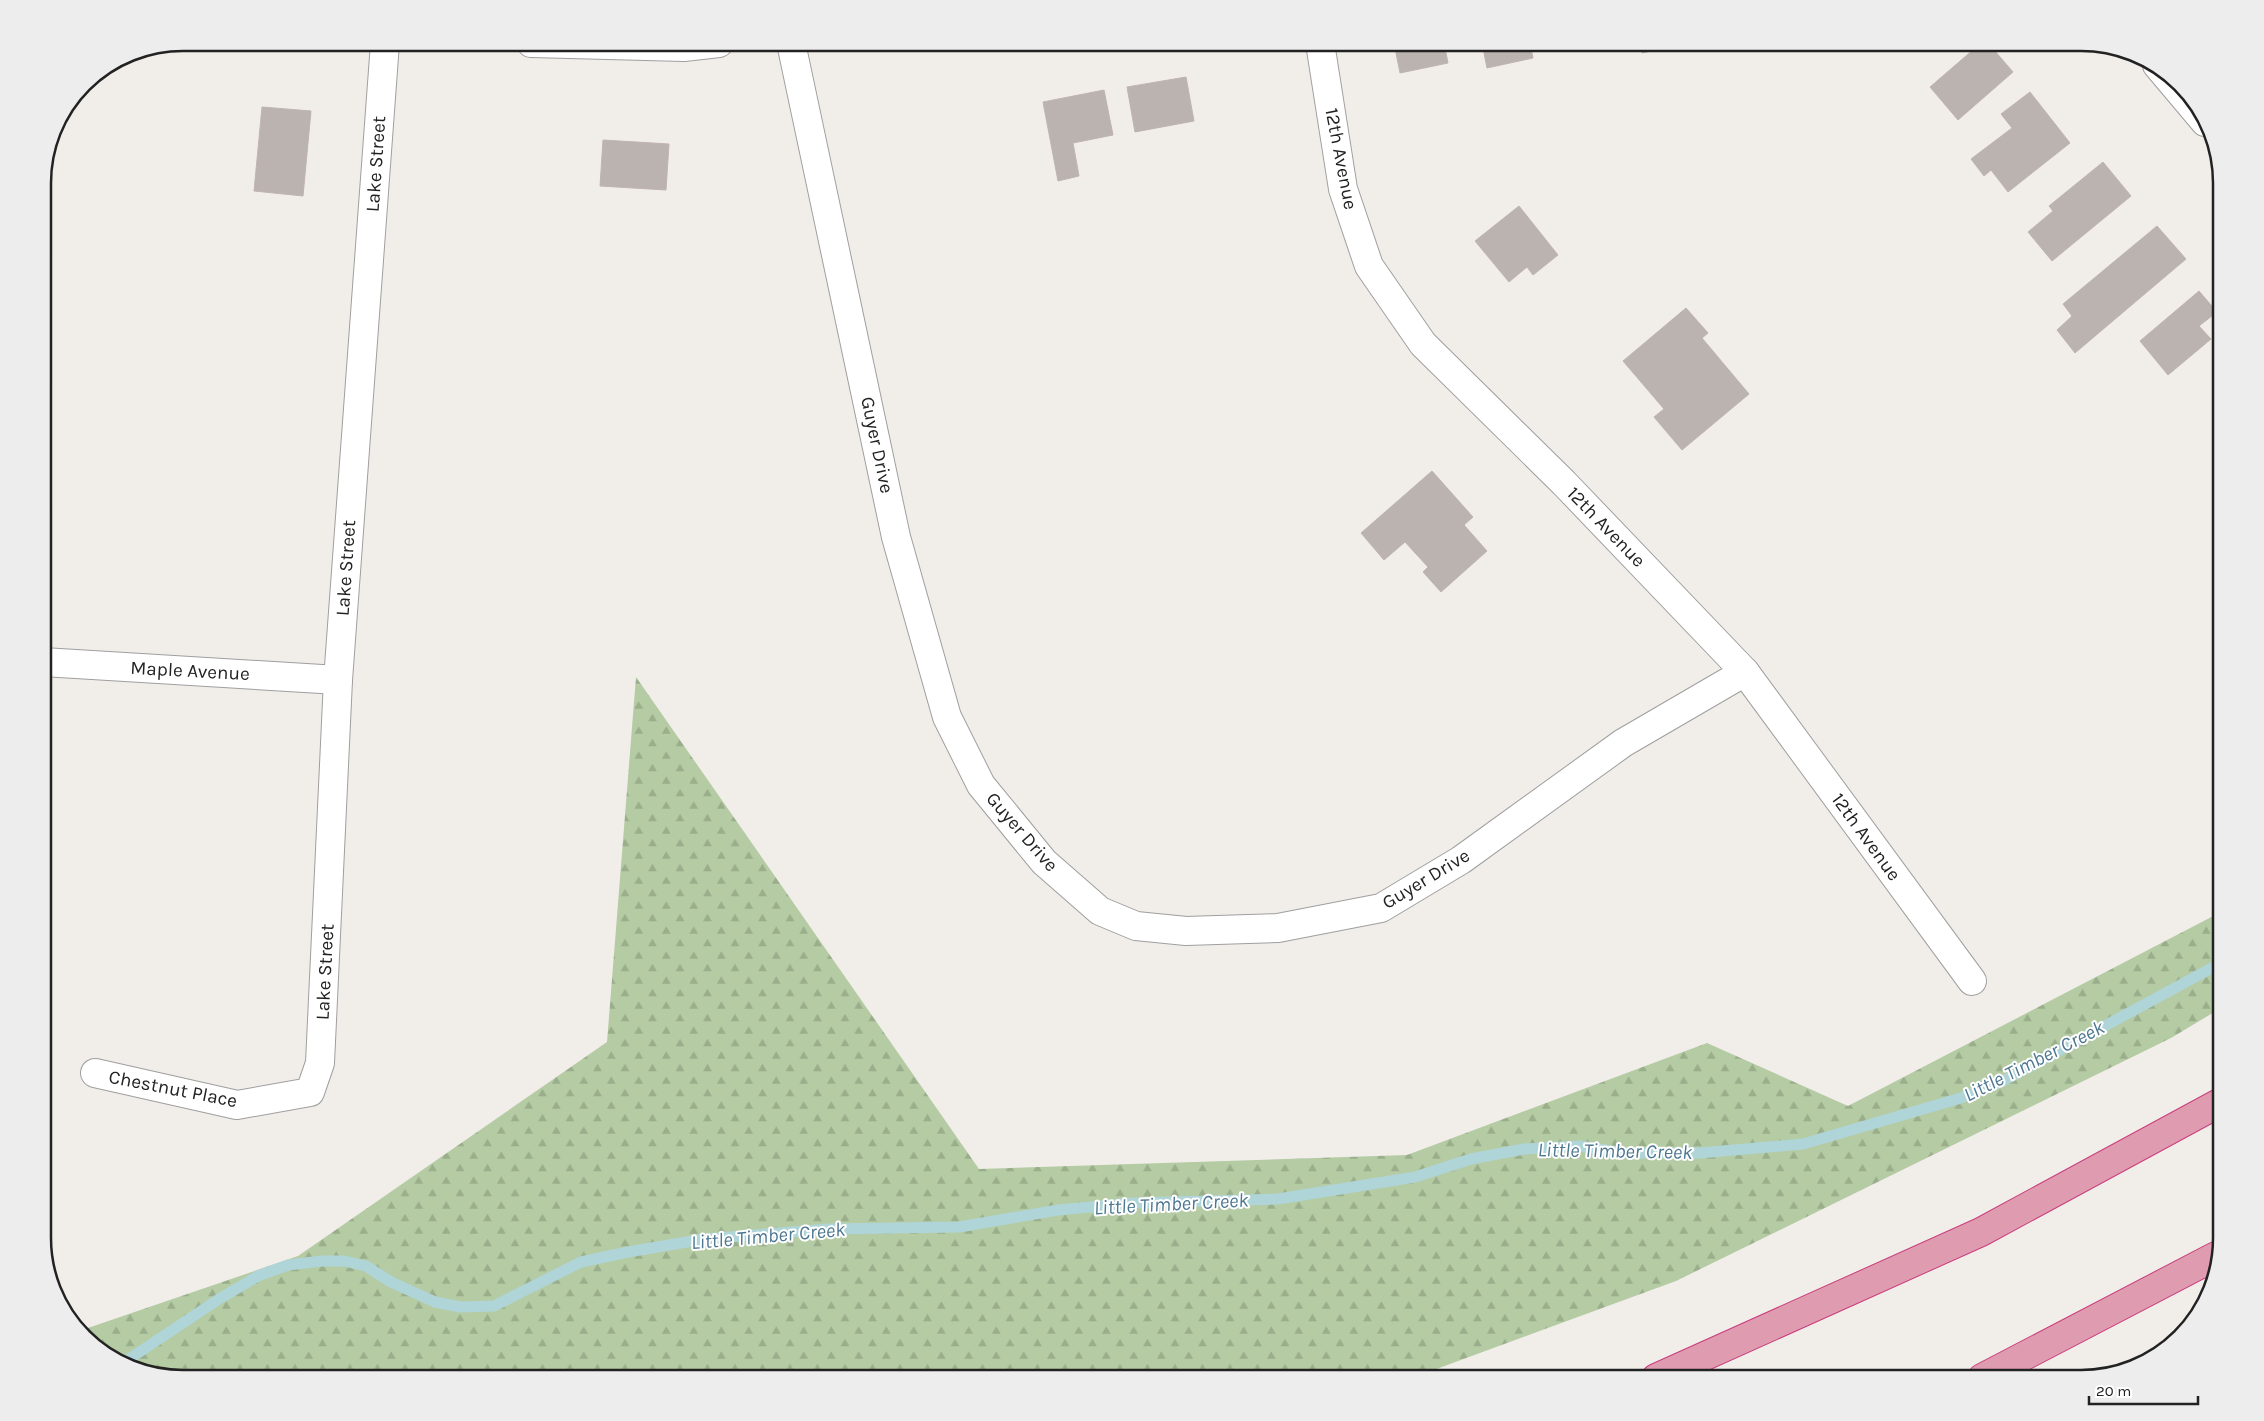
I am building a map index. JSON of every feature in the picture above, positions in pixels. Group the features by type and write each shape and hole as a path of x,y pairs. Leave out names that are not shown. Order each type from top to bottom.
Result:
{"highway":[{"path":"1674,1370 1981,1232 2213,1107"},
{"path":"1997,1370 2211,1258"}],"street":[{"name":"Lake Street","path":"310,1092 320,1063 338,680 383,51"},
{"name":"Guyer Drive","path":"793,51 896,538 947,717 981,785 1044,862 1100,910 1136,926 1186,930 1278,928 1381,908 1461,860 1623,743 1745,672"},
{"name":"12th Avenue","path":"1321,51 1343,189 1369,266 1423,344 1564,483 1745,672 1972,981"},
{"name":"Maple Avenue","path":"52,663 338,680"},
{"name":"Chestnut Place","path":"96,1073 237,1105 310,1092"}],"green space":[{"path":"636,677 979,1169 1407,1155 1707,1043 1848,1106 2213,916 2213,1013 2171,1038 1676,1281 1434,1370 183,1370 157,1367 125,1356 110,1348 87,1328 298,1256 607,1042"}],"building":[{"path":"1396,51 1446,51 1448,63 1400,73"},
{"path":"1484,51 1532,51 1533,58 1487,68"},
{"path":"1972,51 1995,51 2013,72 1958,120 1930,87"},
{"path":"1186,77 1194,121 1135,132 1127,87"},
{"path":"1104,90 1113,135 1073,143 1079,176 1058,181 1043,102"},
{"path":"2030,92 2070,143 2008,192 1991,170 1984,176 1971,159 2012,128 2001,114"},
{"path":"262,107 311,111 303,196 254,191"},
{"path":"603,140 669,144 666,190 600,186"},
{"path":"2103,162 2131,196 2052,261 2028,232 2053,211 2049,206"},
{"path":"1519,206 1558,255 1533,275 1527,267 1509,282 1475,241"},
{"path":"2157,226 2186,259 2075,353 2057,330 2072,316 2063,304"},
{"path":"2199,291 2213,307 2213,315 2199,326 2211,339 2168,375 2140,341"},
{"path":"1686,308 1708,333 1702,338 1749,394 1682,450 1654,417 1664,409 1623,361"},
{"path":"1432,471 1473,517 1464,525 1487,551 1441,592 1423,572 1428,567 1405,542 1384,560 1361,533"}],"waterway":[{"name":"Little Timber Creek","path":"130,1358 219,1299 258,1276 288,1265 322,1261 344,1261 366,1266 391,1282 435,1302 460,1307 494,1306 581,1262 704,1239 829,1229 959,1227 1058,1210 1134,1203 1278,1199 1415,1177 1471,1159 1524,1149 1580,1146 1623,1153 1699,1153 1803,1144 1961,1098 2003,1081 2213,967"}]}
